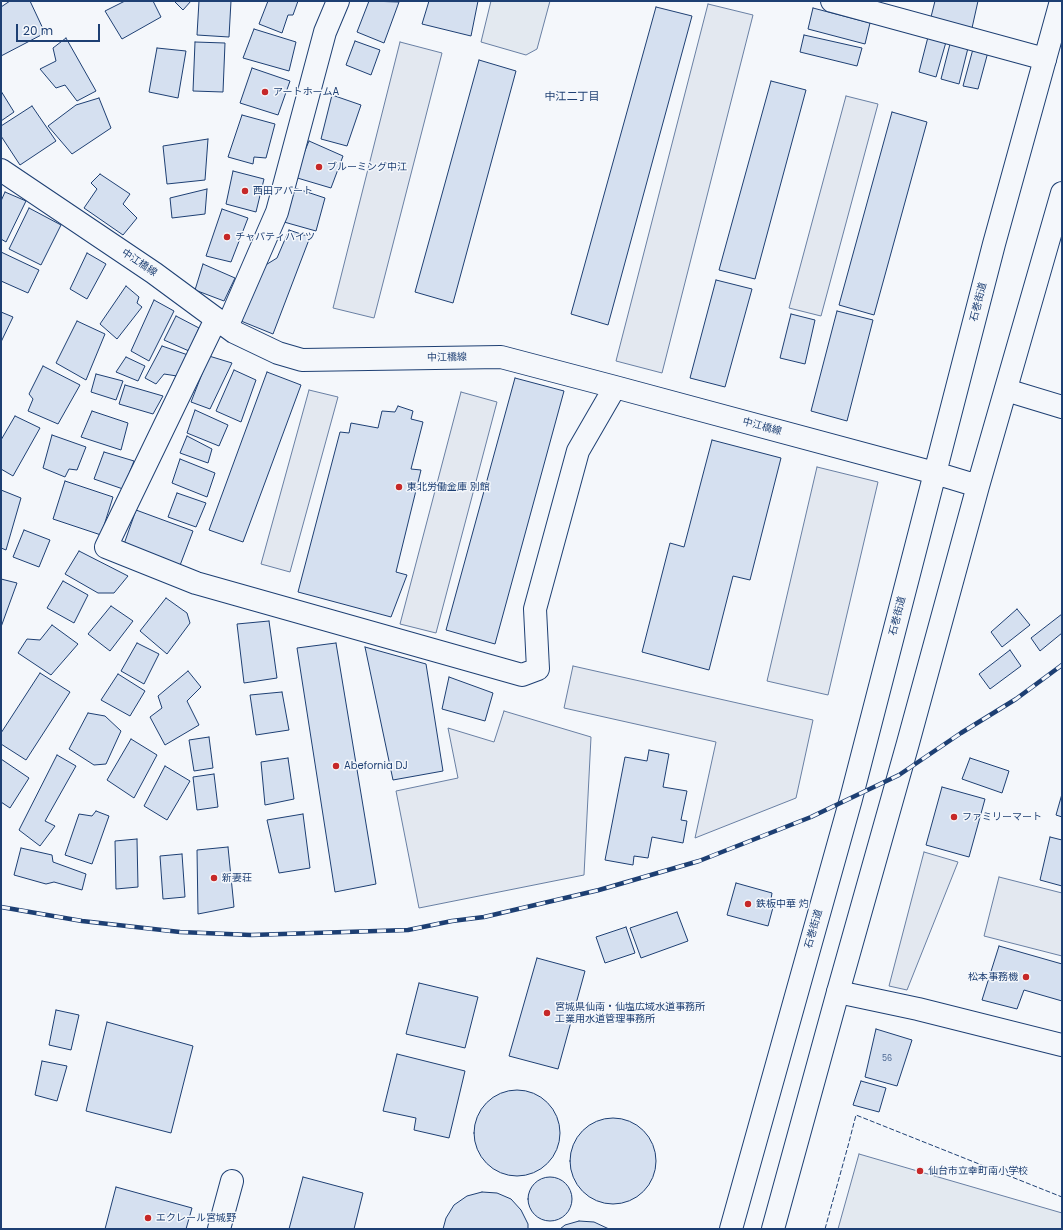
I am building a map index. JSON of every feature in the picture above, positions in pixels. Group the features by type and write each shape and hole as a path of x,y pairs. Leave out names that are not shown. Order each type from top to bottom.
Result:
{"street":[{"path":"338,1 325,32 277,212 222,323 106,547 196,583 522,675 538,669 535,609 578,451 615,387"},
{"path":"832,1 1045,59"},
{"name":"石巻街道","path":"731,1229 851,799 994,244 1061,1"},
{"name":"中江橋線","path":"1,170 154,273 234,332 278,353 302,360 501,357 935,473 978,486"},
{"path":"773,1229 978,486 1062,193"},
{"path":"1006,390 1062,407"},
{"path":"838,992 918,1009 1062,1045"},
{"path":"219,1229 232,1181"}],"shaded area":[{"path":"491,1 550,1 537,49 526,55 481,42"},
{"path":"708,4 753,15 662,373 616,361"},
{"path":"400,42 442,53 374,318 333,308"},
{"path":"846,96 878,104 821,316 789,308"},
{"path":"309,390 338,397 290,572 261,564"},
{"path":"461,392 497,402 436,633 400,624"},
{"path":"817,467 878,482 828,695 767,681"},
{"path":"573,666 813,720 796,798 695,838 716,742 564,708"},
{"path":"504,711 591,737 584,875 419,908 396,791 458,778 448,728 494,742"},
{"path":"924,852 958,862 907,990 889,986"},
{"path":"999,877 1062,893 1062,956 984,936"},
{"path":"859,1154 1062,1213 1062,1229 838,1229"}],"building":[{"path":"10,1 30,1 45,33 1,56 1,7"},
{"path":"125,1 153,1 161,17 122,39 105,11"},
{"path":"174,1 191,1 183,10"},
{"path":"199,1 231,1 229,37 197,35"},
{"path":"268,1 298,1 293,15 288,15 282,33 259,24"},
{"path":"369,1 399,2 384,43 357,32"},
{"path":"429,1 478,1 471,36 422,24"},
{"path":"935,1 978,1 972,28 931,17"},
{"path":"656,7 692,16 608,325 571,314"},
{"path":"813,8 870,23 865,44 808,29"},
{"path":"254,29 296,42 289,71 243,58"},
{"path":"804,35 862,48 857,66 800,52"},
{"path":"928,37 946,42 936,77 919,72"},
{"path":"66,38 96,91 77,101 65,85 56,88 40,69 56,61 53,48"},
{"path":"355,41 380,50 371,75 346,65"},
{"path":"195,42 225,43 223,92 193,91"},
{"path":"950,44 968,48 959,84 941,79"},
{"path":"157,48 186,51 178,98 149,92"},
{"path":"973,49 988,52 978,89 963,86"},
{"path":"479,60 516,71 453,303 415,292"},
{"name":"アートホームA","path":"252,68 290,81 278,115 240,103"},
{"path":"771,81 806,90 755,279 719,270"},
{"path":"1,91 14,112 1,121"},
{"path":"332,95 361,105 347,146 321,139"},
{"path":"99,98 111,128 72,154 48,126 76,105"},
{"path":"32,106 56,141 20,165 1,136 1,126"},
{"path":"892,112 927,122 874,315 839,305"},
{"path":"242,115 275,124 266,158 254,157 253,164 228,157"},
{"path":"208,139 205,180 167,184 163,146"},
{"name":"ブルーミング中江","path":"309,141 343,156 331,188 294,177"},
{"name":"西田アパート","path":"233,171 264,179 256,212 226,204"},
{"path":"100,174 130,194 123,204 137,218 123,235 84,208 97,189 91,183"},
{"path":"292,187 325,198 316,231 284,222"},
{"path":"207,189 205,214 172,218 170,198"},
{"path":"5,192 26,201 6,242 1,239 1,201"},
{"path":"29,208 61,225 41,265 9,249"},
{"name":"チャパティハイツ","path":"222,209 248,218 231,262 206,256"},
{"path":"289,230 310,237 273,334 241,321 264,266 277,258"},
{"path":"1,252 39,270 28,293 1,281"},
{"path":"87,253 106,264 87,299 70,289"},
{"path":"203,264 235,278 224,301 195,290"},
{"path":"716,280 752,289 725,387 690,378"},
{"path":"126,286 139,297 137,303 142,307 117,339 100,324"},
{"path":"154,300 174,311 149,361 131,351"},
{"path":"837,311 873,320 847,421 811,411"},
{"path":"1,312 13,317 1,342"},
{"path":"791,314 815,320 805,364 780,358"},
{"path":"176,316 199,328 189,351 164,340"},
{"path":"77,321 105,334 86,380 56,363"},
{"path":"162,346 188,355 177,376 164,374 156,384 145,378"},
{"path":"209,356 232,363 210,409 191,402"},
{"path":"126,357 145,366 138,381 116,372"},
{"path":"43,366 80,385 58,424 28,411 33,399 29,394"},
{"path":"234,370 256,380 241,422 216,411"},
{"path":"267,372 301,385 243,542 209,530"},
{"path":"96,374 123,381 116,400 91,392"},
{"path":"515,378 564,391 495,644 446,630"},
{"path":"125,385 163,396 153,414 119,404"},
{"path":"398,406 413,411 411,419 423,422 411,469 421,470 396,572 407,575 391,617 298,592 340,432 349,433 351,423 378,428 382,411 395,412"},
{"path":"195,410 228,425 219,446 187,433"},
{"path":"92,411 128,423 121,450 81,437"},
{"path":"15,416 40,428 13,476 1,469 1,440"},
{"path":"52,435 86,447 77,470 69,469 65,477 43,468"},
{"path":"187,436 212,449 208,463 180,453"},
{"path":"712,440 781,458 750,580 733,576 709,670 642,652 670,543 684,547"},
{"path":"104,452 134,461 123,489 94,479"},
{"path":"180,459 215,473 207,497 172,483"},
{"path":"65,481 113,497 101,535 53,519"},
{"path":"1,490 21,498 6,550 1,548"},
{"path":"177,493 206,503 196,527 168,517"},
{"path":"136,510 193,531 179,568 123,547"},
{"path":"24,530 50,540 39,567 13,557"},
{"path":"79,551 128,576 114,593 98,593 65,574"},
{"path":"1,579 17,583 1,627"},
{"path":"63,581 88,595 74,623 47,608"},
{"path":"166,598 187,613 190,623 167,654 140,631"},
{"path":"111,606 133,621 110,651 88,634"},
{"path":"1017,609 1030,625 1002,647 991,632"},
{"path":"1062,614 1062,633 1040,651 1031,638"},
{"path":"269,621 277,678 244,683 237,624"},
{"path":"52,625 78,644 51,675 18,653 27,639 40,640"},
{"path":"137,643 159,654 144,684 121,671"},
{"name":"Abefornia DJ","path":"336,643 376,884 335,892 297,648"},
{"path":"365,647 426,664 443,771 393,780"},
{"path":"1010,650 1021,666 990,689 979,674"},
{"path":"188,671 201,687 187,701 199,725 165,745 150,717 162,708 158,696"},
{"path":"40,673 70,692 26,760 1,744 1,733"},
{"path":"118,674 145,691 130,716 101,700"},
{"path":"449,677 493,693 485,721 442,709"},
{"path":"282,692 289,730 256,735 250,695"},
{"path":"88,713 105,716 121,731 106,764 94,765 69,749"},
{"path":"209,737 213,768 194,771 189,740"},
{"path":"131,739 157,755 134,798 107,780"},
{"path":"649,750 669,754 663,787 687,791 681,820 687,821 683,843 652,837 648,858 634,856 633,865 605,860 625,757 647,761"},
{"path":"57,755 76,766 45,821 55,826 40,846 19,830"},
{"path":"288,758 294,799 265,805 261,762"},
{"path":"970,758 1009,771 1002,793 962,779"},
{"path":"1,759 29,778 10,808 1,802"},
{"path":"165,766 190,781 167,820 144,806"},
{"path":"214,774 218,807 197,810 193,777"},
{"path":"942,787 985,799 969,857 926,845"},
{"path":"1062,794 1062,817 1056,815"},
{"path":"96,811 109,816 92,864 65,855 79,814 92,816"},
{"path":"303,814 310,868 279,873 267,820"},
{"path":"1050,837 1062,840 1062,886 1040,880"},
{"path":"137,839 138,887 116,889 115,841"},
{"name":"新妻荘","path":"228,847 234,907 198,914 197,850"},
{"path":"21,848 52,855 53,862 86,874 82,890 54,882 46,884 14,875"},
{"path":"182,854 185,897 163,899 160,856"},
{"path":"736,883 772,893 771,899 775,900 768,926 727,915"},
{"path":"677,912 688,941 641,958 630,928"},
{"path":"626,927 635,953 605,963 596,937"},
{"name":"松本事務機","path":"999,946 1062,964 1062,1001 1024,990 1017,1009 982,1000"},
{"name":"宮城県仙南・仙塩広域水道事務所 工業用水道管理事務所","path":"537,958 585,971 558,1069 509,1056"},
{"path":"419,983 478,997 465,1048 406,1034"},
{"path":"56,1010 79,1015 71,1050 49,1045"},
{"path":"107,1022 193,1046 171,1133 86,1111"},
{"path":"876,1029 912,1040 897,1086 865,1077"},
{"path":"397,1054 465,1071 449,1138 414,1130 416,1118 383,1111"},
{"path":"42,1061 67,1066 57,1101 35,1095"},
{"path":"861,1081 886,1088 879,1112 853,1105"},
{"path":"517,1090 534,1093 548,1102 557,1116 560,1133 557,1150 548,1164 534,1173 517,1176 500,1173 486,1164 477,1150 474,1133 477,1116 486,1102 500,1093"},
{"path":"605,1118 621,1118 630,1121 644,1130 653,1144 656,1153 656,1169 653,1178 644,1192 630,1201 621,1204 605,1204 589,1197 582,1192 577,1185 570,1169 570,1153 577,1137 582,1130 589,1125"},
{"path":"303,1177 363,1193 354,1229 289,1229"},
{"path":"546,1177 554,1177 559,1178 566,1183 571,1190 571,1208 566,1215 559,1220 546,1221 538,1218 531,1211 528,1203 528,1195 531,1187 538,1180"},
{"name":"エクレール宮城野","path":"116,1187 192,1208 186,1229 105,1229"},
{"path":"482,1192 497,1193 511,1199 521,1210 528,1224 528,1229 443,1229 446,1218 454,1205 467,1196"},
{"path":"579,1221 594,1222 609,1229 560,1229 565,1225"}],"railway":[{"path":"1,907 82,921 180,932 251,935 408,930 452,921 484,917 599,890 699,861 811,817 899,775 961,733 1016,699 1062,665"}],"fence":[{"path":"825,1229 856,1115 1062,1197"}],"place":[{"name":"アートホームA","path":"265,92"},
{"name":"ブルーミング中江","path":"319,167"},
{"name":"西田アパート","path":"245,191"},
{"name":"チャパティハイツ","path":"227,237"},
{"name":"東北労働金庫 別館","path":"399,487"},
{"name":"Abefornia DJ","path":"336,766"},
{"name":"ファミリーマート","path":"954,817"},
{"name":"新妻荘","path":"214,878"},
{"name":"鉄板中華 灼","path":"748,904"},
{"name":"松本事務機","path":"1026,977"},
{"name":"宮城県仙南・仙塩広域水道事務所 工業用水道管理事務所","path":"547,1013"},
{"name":"仙台市立幸町南小学校","path":"920,1171"},
{"name":"エクレール宮城野","path":"148,1218"}],"district":[{"name":"中江二丁目","path":"572,97"}]}
